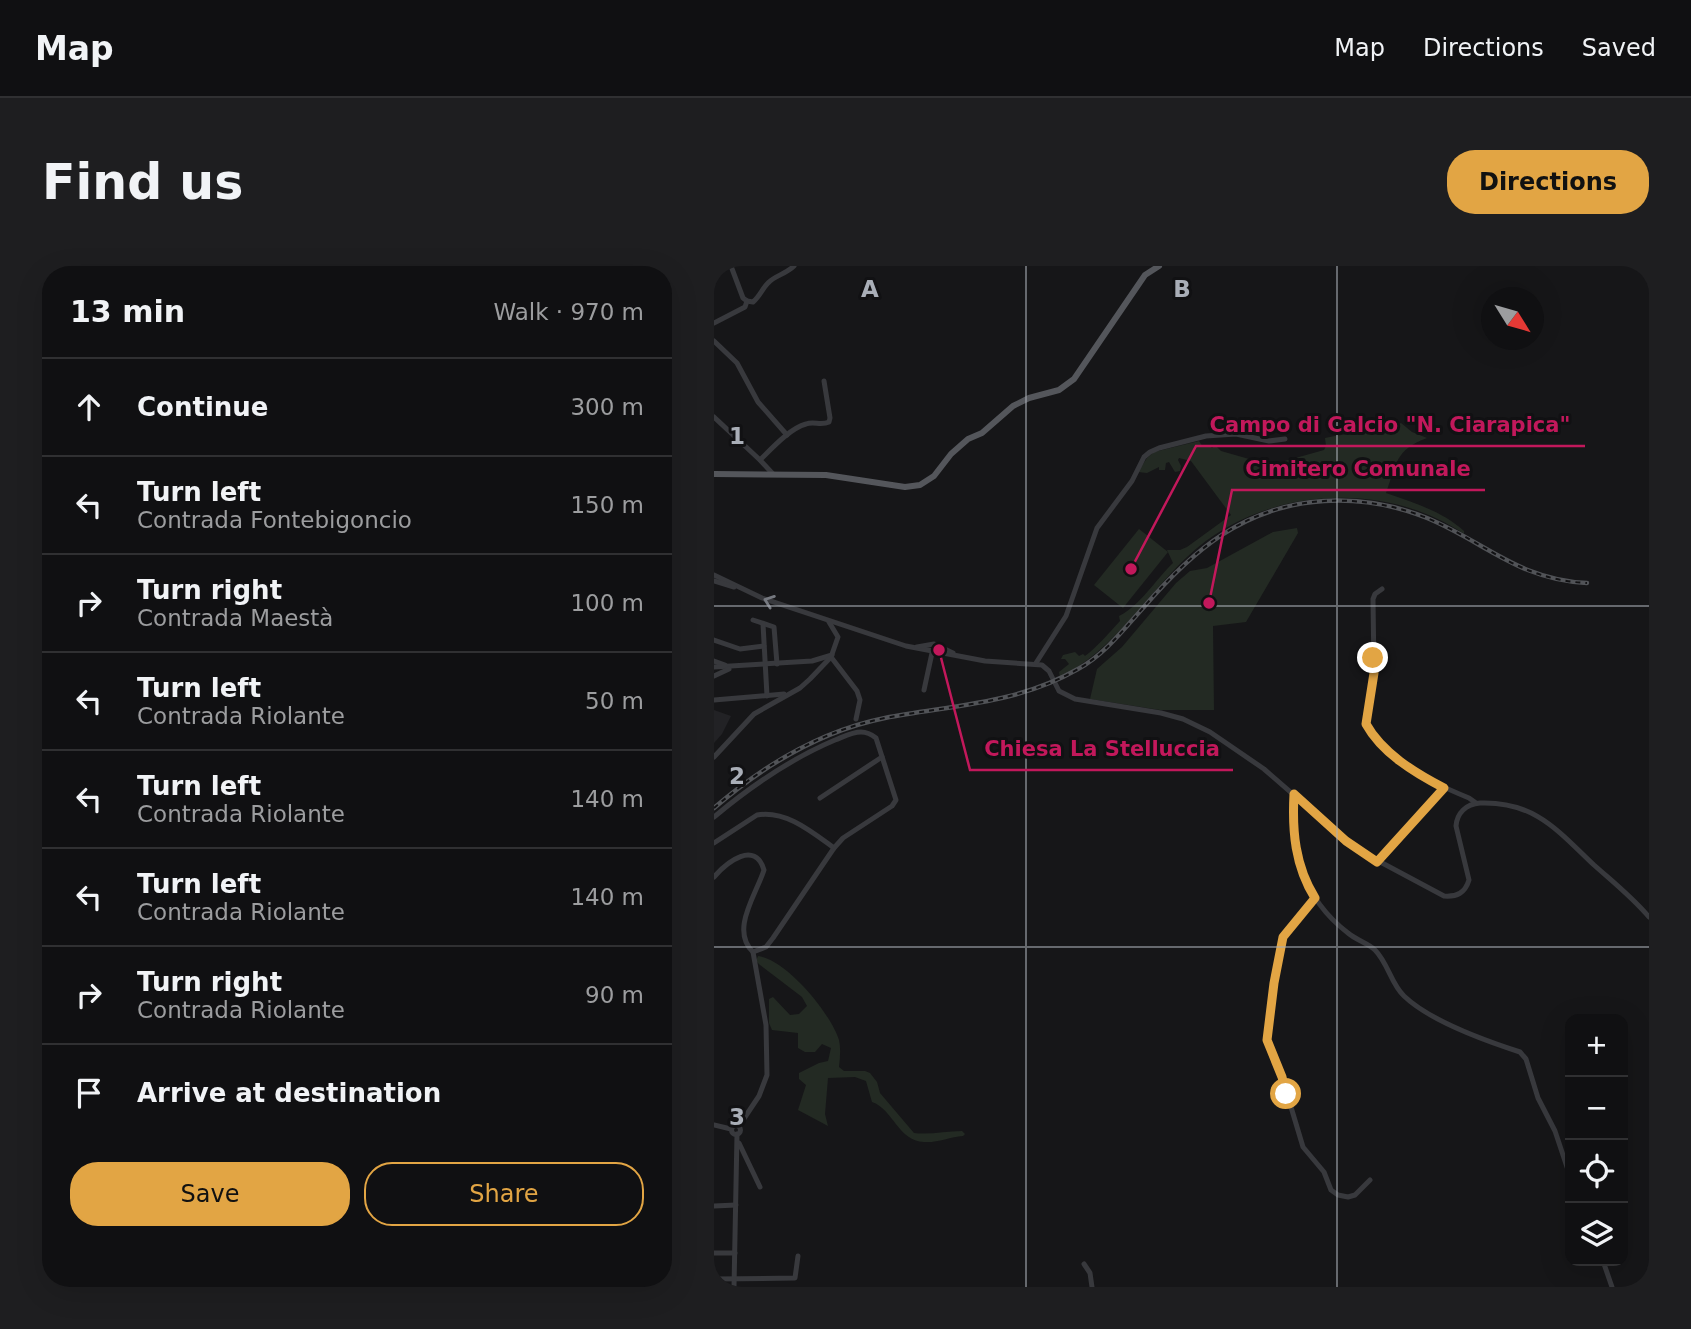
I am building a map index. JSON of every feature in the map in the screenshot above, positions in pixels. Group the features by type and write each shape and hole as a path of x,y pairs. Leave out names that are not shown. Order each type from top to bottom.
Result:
{"main road":[{"path":"714,474 845,477 905,487 920,485 934,476 951,454 968,439 982,433 1013,405 1059,390 1074,379 1138,284 1145,275 1159,266"}],"street":[{"path":"731,266 743,298 753,302 767,283 794,266"},
{"path":"714,323 745,307 747,301"},
{"path":"714,341 737,363 758,402 788,435"},
{"path":"760,460 804,424 823,425 829,422 824,381"},
{"path":"714,417 773,474"},
{"path":"1035,663 1066,616 1097,528 1132,481 1144,457 1150,452 1206,436 1236,434 1269,441 1285,439"},
{"path":"714,575 762,598 932,653 985,661 1035,663 1047,668 1056,687 1063,694 1075,699 1172,715 1210,732 1240,751 1294,794 1346,841 1377,862 1444,896 1454,897 1467,888 1469,880 1458,835 1457,819 1461,811 1476,803"},
{"path":"714,581 737,587"},
{"path":"1382,589 1373,599 1374,673 1366,724 1380,743 1413,772 1476,803 1510,806 1543,818 1625,890 1649,916"},
{"path":"753,620 774,627 777,664"},
{"path":"714,757 754,714 800,688 831,656 838,642 838,634 827,620"},
{"path":"762,624 767,696"},
{"path":"838,634 848,627"},
{"path":"714,640 740,649 764,646"},
{"path":"915,648 934,644 956,655"},
{"path":"924,690 932,653"},
{"path":"714,667 812,661 831,656"},
{"path":"831,656 857,691 860,700 856,719"},
{"path":"714,661 732,667"},
{"path":"714,676 732,667"},
{"path":"714,700 787,694"},
{"path":"714,817 759,782 818,747 864,731 876,738 896,800 892,806 843,838 773,939 766,947 753,952"},
{"path":"820,798 882,757"},
{"path":"1377,862 1444,788"},
{"path":"1294,794 1295,847 1304,881 1315,898 1348,934 1374,949 1402,995 1445,1022 1520,1052 1526,1059 1538,1098 1555,1131 1565,1164"},
{"path":"714,843 757,815 764,814 792,820 834,848"},
{"path":"714,877 723,866 744,853 761,862 764,870 744,920 744,940 753,952 766,1025 767,1074 759,1096 739,1126 734,1287"},
{"path":"1315,898 1288,929 1280,946 1267,1040 1282,1077 1303,1147 1324,1172 1331,1190 1348,1197 1355,1195 1370,1180"},
{"path":"714,1125 731,1129 738,1137 760,1187"},
{"path":"731,1129 735,1125 739,1126"},
{"path":"714,1206 736,1205"},
{"path":"714,1253 735,1253"},
{"path":"714,1279 795,1278 798,1256"},
{"path":"1084,1264 1090,1273 1092,1287"},
{"path":"1604,1266 1612,1287"}],"shaded area":[{"path":"1401,423 1412,432 1427,438 1403,453 1395,466 1386,493 1437,513 1464,531 1464,534 1431,516 1396,504 1359,498 1321,499 1284,505 1249,516 1216,534 1187,557 1113,638 1097,653 1060,677 1059,672 1069,664 1065,659 1061,659 1063,655 1075,652 1079,656 1085,656 1089,653 1120,621 1119,616 1141,599 1173,563 1167,550 1187,547 1231,515 1191,461 1179,458 1180,471 1175,472 1169,462 1166,463 1165,470 1159,470 1159,467 1147,473 1138,472 1154,452 1199,441 1203,447 1209,445 1212,448 1215,445 1221,451 1263,463 1281,462 1324,450 1325,438 1382,429"},
{"path":"1297,528 1298,533 1246,622 1213,626 1214,710 1160,710 1090,699 1097,669 1122,647 1176,583 1190,571 1207,568 1273,532"},
{"path":"1139,529 1168,552 1123,608 1094,585"},
{"path":"714,710 731,716 714,743"},
{"path":"758,956 782,967 818,1003 840,1043 839,1067 844,1071 870,1073 877,1082 880,1093 914,1133 962,1131 965,1134 934,1142 915,1140 872,1102 866,1081 855,1077 828,1078 825,1114 828,1126 798,1110 806,1085 799,1079 799,1073 828,1061 831,1048 822,1044 815,1052 805,1052 798,1048 798,1033 772,1030 769,1023 769,999 773,997 790,1015 799,1014 807,1006 802,997 756,961"}],"railway":[{"path":"714,808 773,764 838,732 885,718 984,702 1032,690 1055,681 1078,669 1105,649 1162,587 1201,550 1245,522 1295,505 1350,501 1402,510 1427,518 1541,575 1587,583"}],"place":[{"name":"Campo di Calcio \"N. Ciarapica\"","path":"1131,569"},
{"name":"Cimitero Comunale","path":"1209,603"},
{"name":"Chiesa La Stelluccia","path":"939,650"}],"route":[{"path":"1286,1094 1267,1040 1274,983 1283,937 1315,898 1304,881 1295,847 1294,794 1346,841 1377,862 1444,788 1413,772 1370,732 1366,724 1374,673 1373,658"}]}
